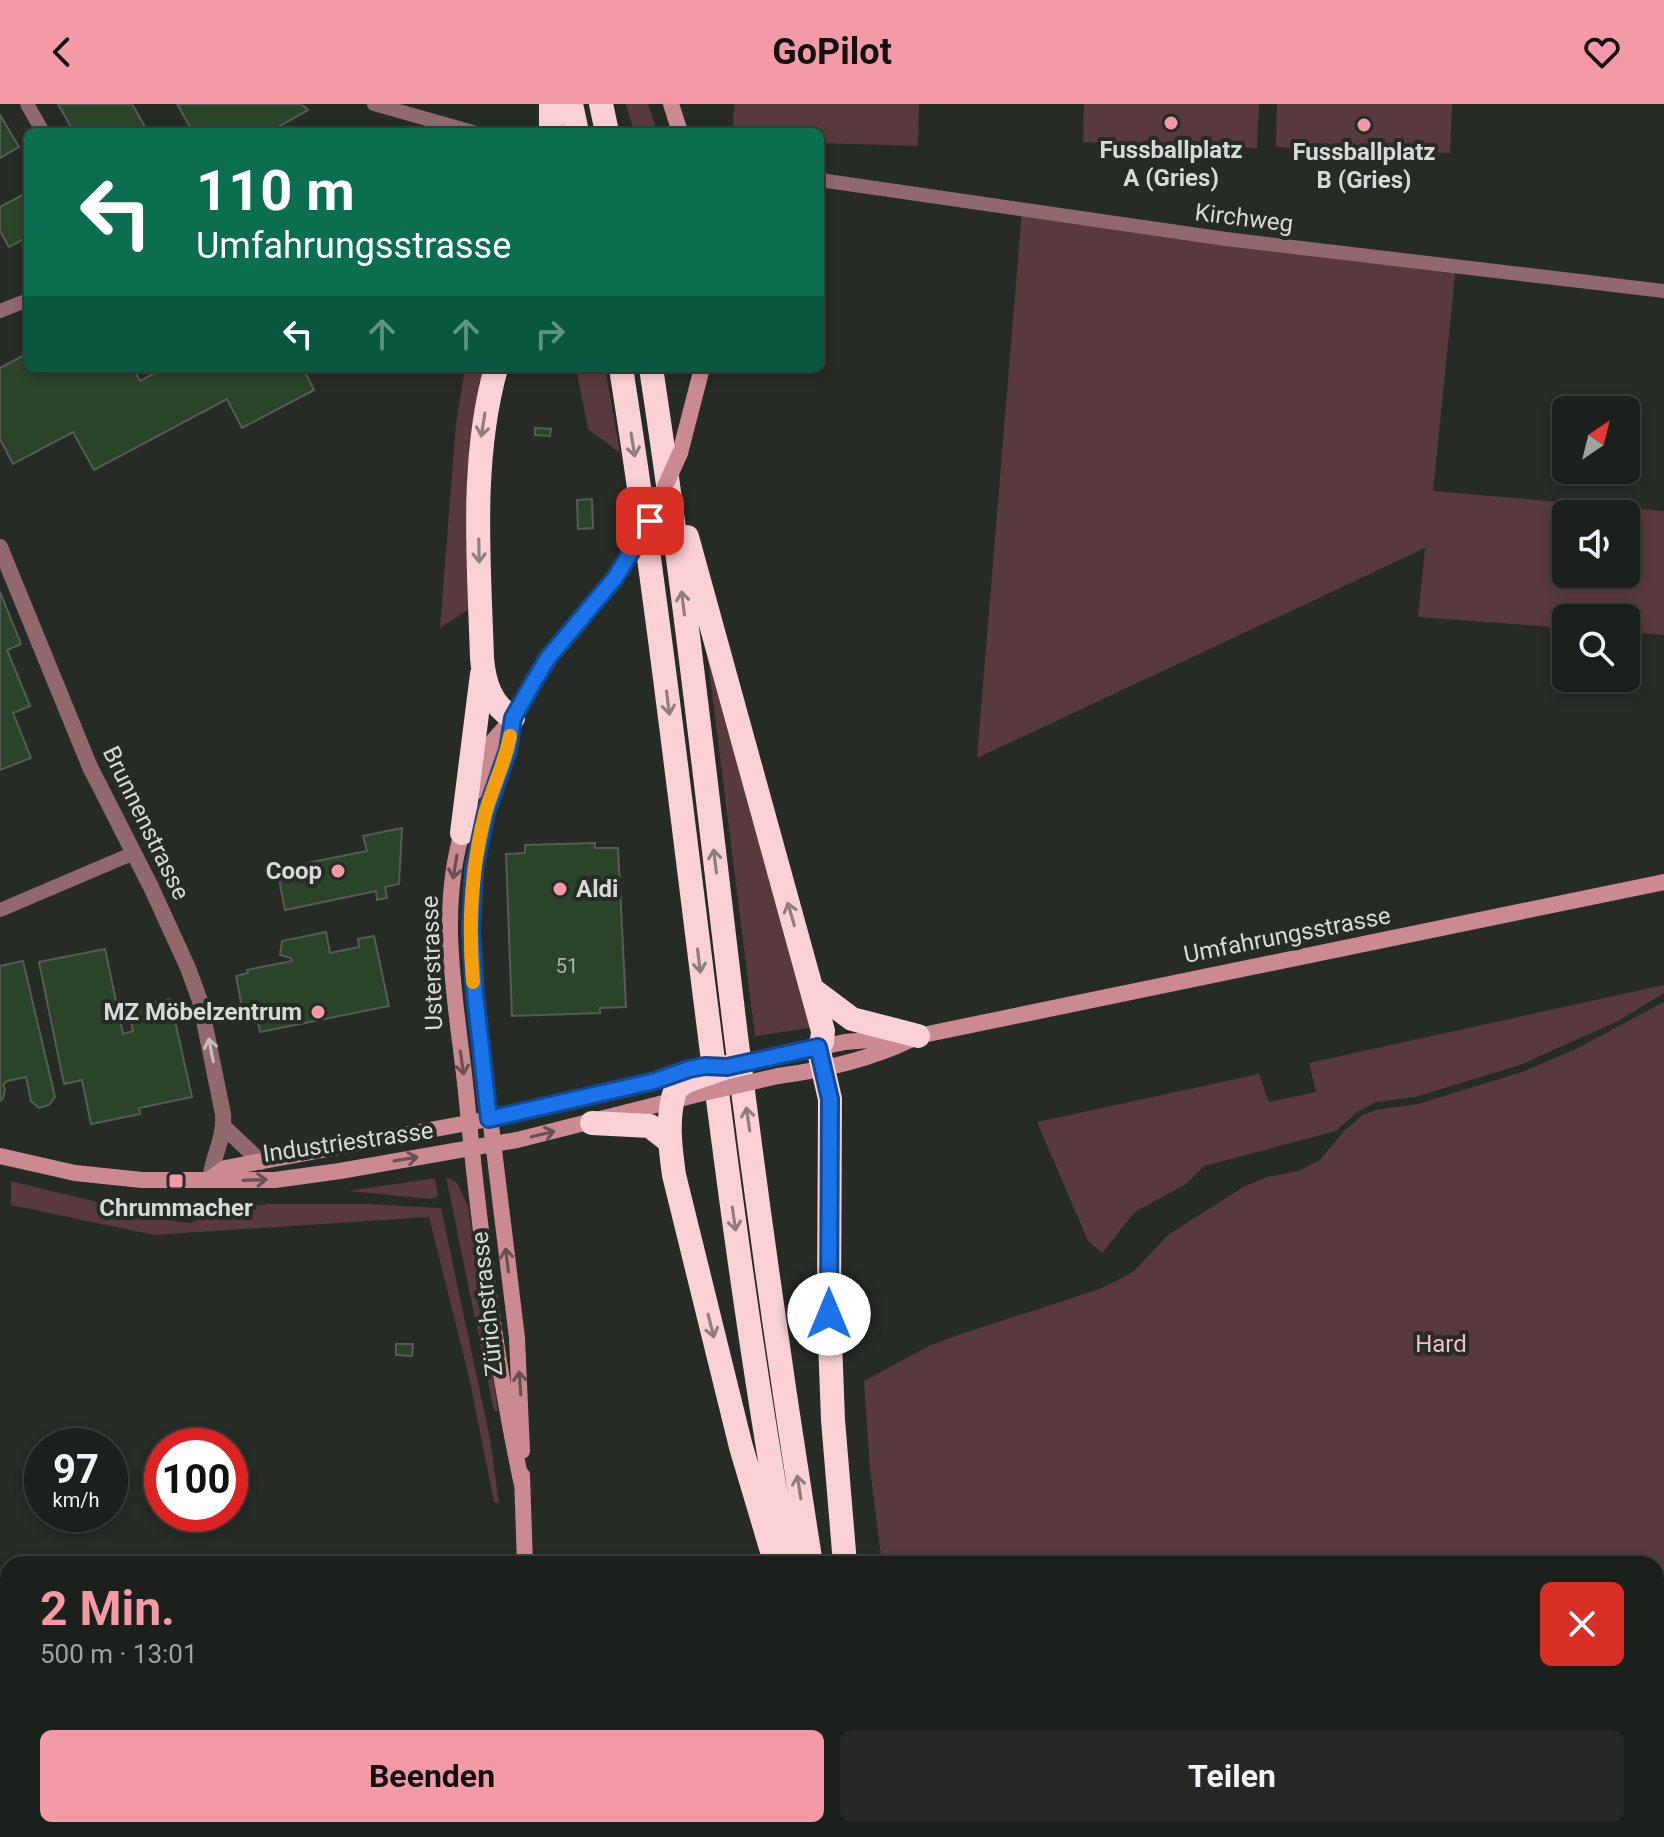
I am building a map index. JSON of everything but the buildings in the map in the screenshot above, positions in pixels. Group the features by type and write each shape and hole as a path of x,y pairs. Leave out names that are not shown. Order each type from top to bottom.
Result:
{"highway":[{"path":"551,104 551,128"},
{"path":"571,104 576,128"},
{"path":"601,104 606,128"},
{"path":"462,833 483,668 478,520 480,449 482,425 495,372"},
{"path":"622,372 644,518 747,1318 787,1556"},
{"path":"652,372 737,1038 810,1556"},
{"path":"662,442 745,755 823,1031 820,1058 830,1099 829,1314 833,1420 844,1556"},
{"path":"483,668 495,704 513,718"},
{"path":"812,989 852,1019 918,1036"},
{"path":"727,1067 686,1086 669,1141 674,1175 741,1447 773,1556"},
{"path":"592,1123 650,1126 669,1141"}],"main road":[{"path":"671,104 679,128"},
{"name":"Usterstrasse","path":"469,1123 452,983 450,934 450,901 462,833 493,741 513,718 548,658 615,578 643,536 670,481 690,423 701,372"},
{"name":"Usterstrasse","path":"489,1119 472,963 471,904 482,828 508,750 513,718"},
{"name":"Umfahrungsstrasse","path":"727,1067 769,1058 820,1058 884,1052 918,1036 1664,882"},
{"name":"Umfahrungsstrasse","path":"493,1145 592,1123 686,1086 778,1076 820,1058"},
{"name":"Umfahrungsstrasse","path":"469,1123 655,1081 686,1086"},
{"name":"Zürichstrasse","path":"489,1119 517,1338 522,1407 525,1556"},
{"name":"Zürichstrasse","path":"469,1123 476,1203 505,1408 522,1485"},
{"name":"Industriestrasse","path":"210,1179 225,1168 469,1123"},
{"name":"Industriestrasse","path":"0,1156 75,1173 176,1181 226,1181 299,1177 493,1145"}],"street":[{"path":"27,104 41,128"},
{"path":"374,104 459,128"},
{"name":"Kirchweg","path":"824,181 1226,239 1664,291"},
{"path":"0,311 24,302"},
{"name":"Brunnenstrasse","path":"0,547 90,767 188,968 206,1026 224,1127 220,1146 213,1157 210,1179"},
{"path":"0,910 134,853"},
{"path":"224,1127 261,1162"}],"green space":[{"path":"626,104 648,104 656,128 633,128"},
{"path":"734,104 919,104 918,146 824,143 824,128 733,128"},
{"name":"Fussballplatz A (Gries)","path":"1084,104 1259,104 1257,148 1083,142"},
{"name":"Fussballplatz B (Gries)","path":"1277,104 1452,104 1450,153 1276,147"},
{"path":"1022,210 1456,266 1433,491 1552,501 1552,588 1640,588 1640,509 1664,511 1664,635 1640,633 1640,604 1552,604 1552,627 1418,617 1425,548 977,758"},
{"path":"464,372 484,372 467,473 468,610 440,628 456,424"},
{"path":"577,372 606,372 620,453 588,429"},
{"path":"705,637 815,1027 755,1036"},
{"path":"1664,985 1664,993 1620,1020 1520,1065 1415,1097 1376,1102 1357,1112 1336,1131 1204,1166 1186,1184 1135,1212 1102,1253 1088,1241 1037,1122 1259,1074 1269,1102 1316,1092 1309,1063"},
{"name":"Hard","path":"1664,1002 1664,1556 881,1556 870,1469 864,1381 929,1346 1100,1289 1126,1276 1168,1235 1245,1186 1267,1177 1298,1171 1319,1161 1346,1129 1363,1115 1375,1110 1418,1104 1522,1072 1576,1049"},
{"path":"446,1177 457,1183 468,1206 498,1411 494,1411"},
{"path":"435,1179 438,1196 430,1199 348,1191"},
{"path":"11,1181 101,1203 120,1214 190,1223 228,1209 268,1204 441,1208 490,1439 499,1503 494,1502 469,1377 429,1217 154,1235 11,1205"}],"slow traffic":[{"path":"473,982 471,904 474,869 491,794 508,750 510,736"}],"place":[{"name":"Fussballplatz A (Gries)","path":"1171,123"},
{"name":"Fussballplatz B (Gries)","path":"1364,125"},
{"name":"Coop","path":"338,871"},
{"name":"Aldi","path":"560,889"},
{"name":"MZ Möbelzentrum","path":"318,1012"},
{"name":"Chrummacher","path":"176,1181"}],"route":[{"path":"650,521 615,578 548,658 530,688 513,718 508,750 491,794 477,850 471,904 472,963 489,1119 655,1081 689,1069 727,1067 818,1047 830,1099 829,1314"}]}
